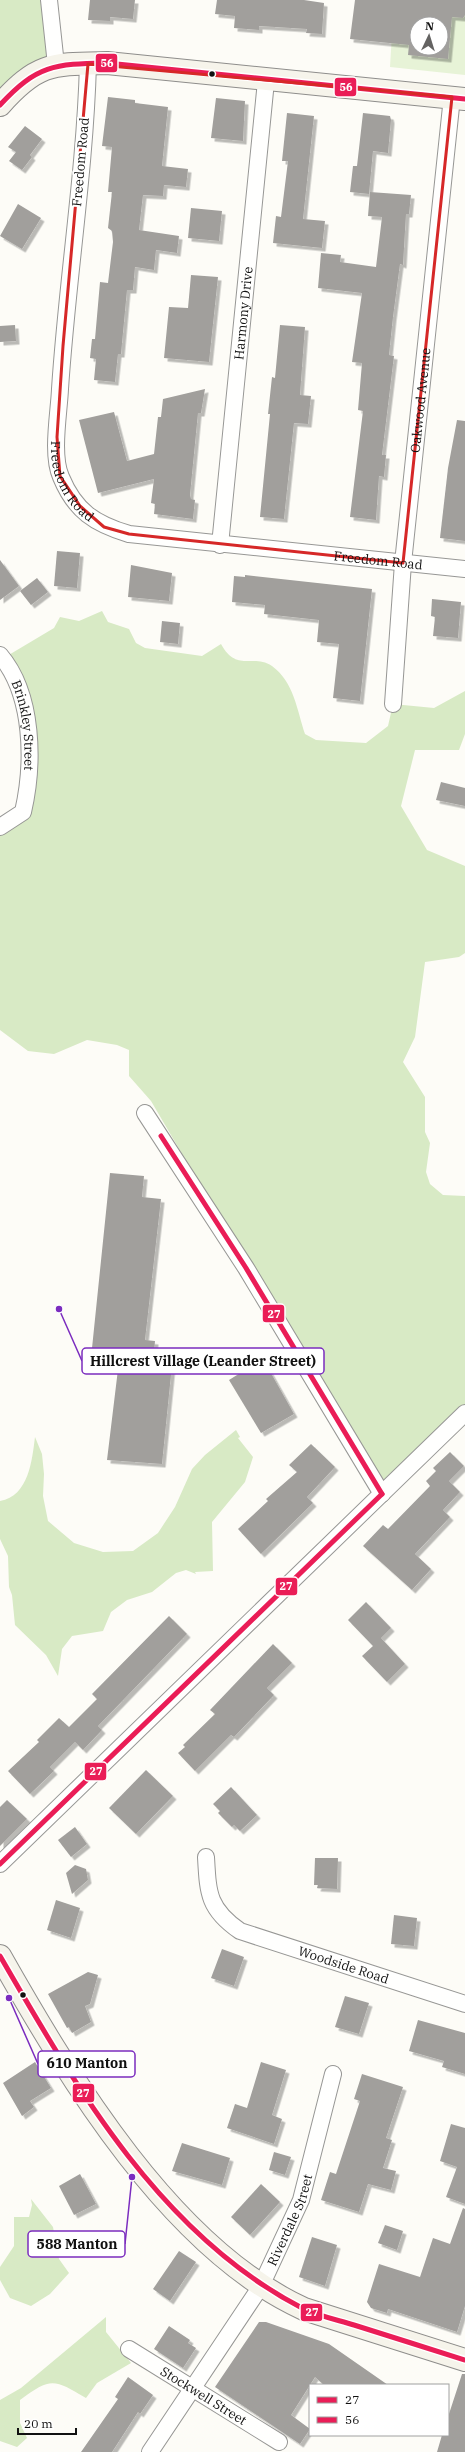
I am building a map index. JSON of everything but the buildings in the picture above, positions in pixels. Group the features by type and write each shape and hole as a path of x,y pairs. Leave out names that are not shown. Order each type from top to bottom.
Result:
{"main road":[{"path":"0,105 40,69 56,65 107,63 266,81 458,98"},
{"path":"0,1956 39,2025 83,2094 148,2180 202,2237 261,2286 304,2309 465,2360"}],"street":[{"path":"49,0 56,65"},
{"name":"Freedom Road","path":"88,64 63,346 57,437 60,476 80,506 90,518 104,527 129,534 220,545 465,569"},
{"name":"Harmony Drive","path":"220,545 266,81"},
{"name":"Oakwood Avenue","path":"393,704 403,563 458,98"},
{"name":"Brinkley Street","path":"0,656 16,682 24,710 28,759 26,800 23,812 0,827"},
{"path":"145,1113 246,1268 382,1494"},
{"path":"0,1864 465,1412"},
{"name":"Woodside Road","path":"206,1857 211,1900 224,1920 240,1931 465,2004"},
{"name":"Riverdale Street","path":"150,2452 261,2286 301,2200 333,2074"},
{"name":"Stockwell Street","path":"129,2349 279,2442"}],"highlighted area":[{"path":"88,64 452,97 403,563 129,534 104,527 80,506 60,476 57,437 63,346"}],"green space":[{"path":"0,0 51,0 58,72 40,80 0,114"},
{"path":"394,0 465,0 465,75 390,67"},
{"path":"102,611 108,622 129,629 136,643 145,648 202,656 221,644 227,653 233,658 245,661 258,661 272,666 290,688 305,734 316,740 366,743 388,726 393,704 434,708 465,691 465,734 459,750 415,750 401,806 427,850 465,866 465,953 459,957 425,962 415,1037 403,1062 425,1097 425,1132 430,1143 426,1172 430,1184 443,1195 465,1196 465,1413 407,1467 380,1483 232,1239 151,1101 129,1076 129,1050 117,1045 87,1040 54,1054 28,1051 0,1030 0,824 23,811 28,730 2,659 54,628 60,617 79,621"},
{"path":"236,1430 240,1437 238,1438 253,1457 245,1482 212,1522 213,1571 195,1572 196,1574 186,1570 176,1573 152,1592 127,1600 111,1612 103,1631 72,1636 62,1649 58,1676 46,1655 15,1625 12,1595 9,1587 8,1556 0,1539 0,1501 10,1498 23,1485 30,1466 35,1437 42,1454 44,1474 43,1496 48,1521 74,1543 103,1552 133,1551 158,1533 175,1507 192,1469 205,1455"},
{"path":"31,2199 53,2227 59,2259 69,2273 50,2294 31,2306 10,2298 0,2280 0,2267 14,2246 14,2217 29,2217 32,2205"},
{"path":"106,2317 106,2332 131,2363 97,2383 86,2398 59,2384 46,2384 39,2387 20,2400 20,2423 27,2438 17,2447 0,2441 0,2400 21,2388"}],"transit line":[{"name":"56","path":"0,105 25,82 36,74 48,69 73,64 107,63 465,99"},
{"name":"27","path":"161,1136 246,1268 382,1494"},
{"name":"27","path":"0,1864 382,1494"},
{"name":"27","path":"0,1956 60,2057 92,2107 127,2154 165,2200 206,2241 252,2277 308,2311 465,2360"}],"place":[{"name":"Hillcrest Village (Leander Street)","path":"59,1309"},
{"name":"610 Manton","path":"9,1998"},
{"name":"588 Manton","path":"132,2177"}]}
